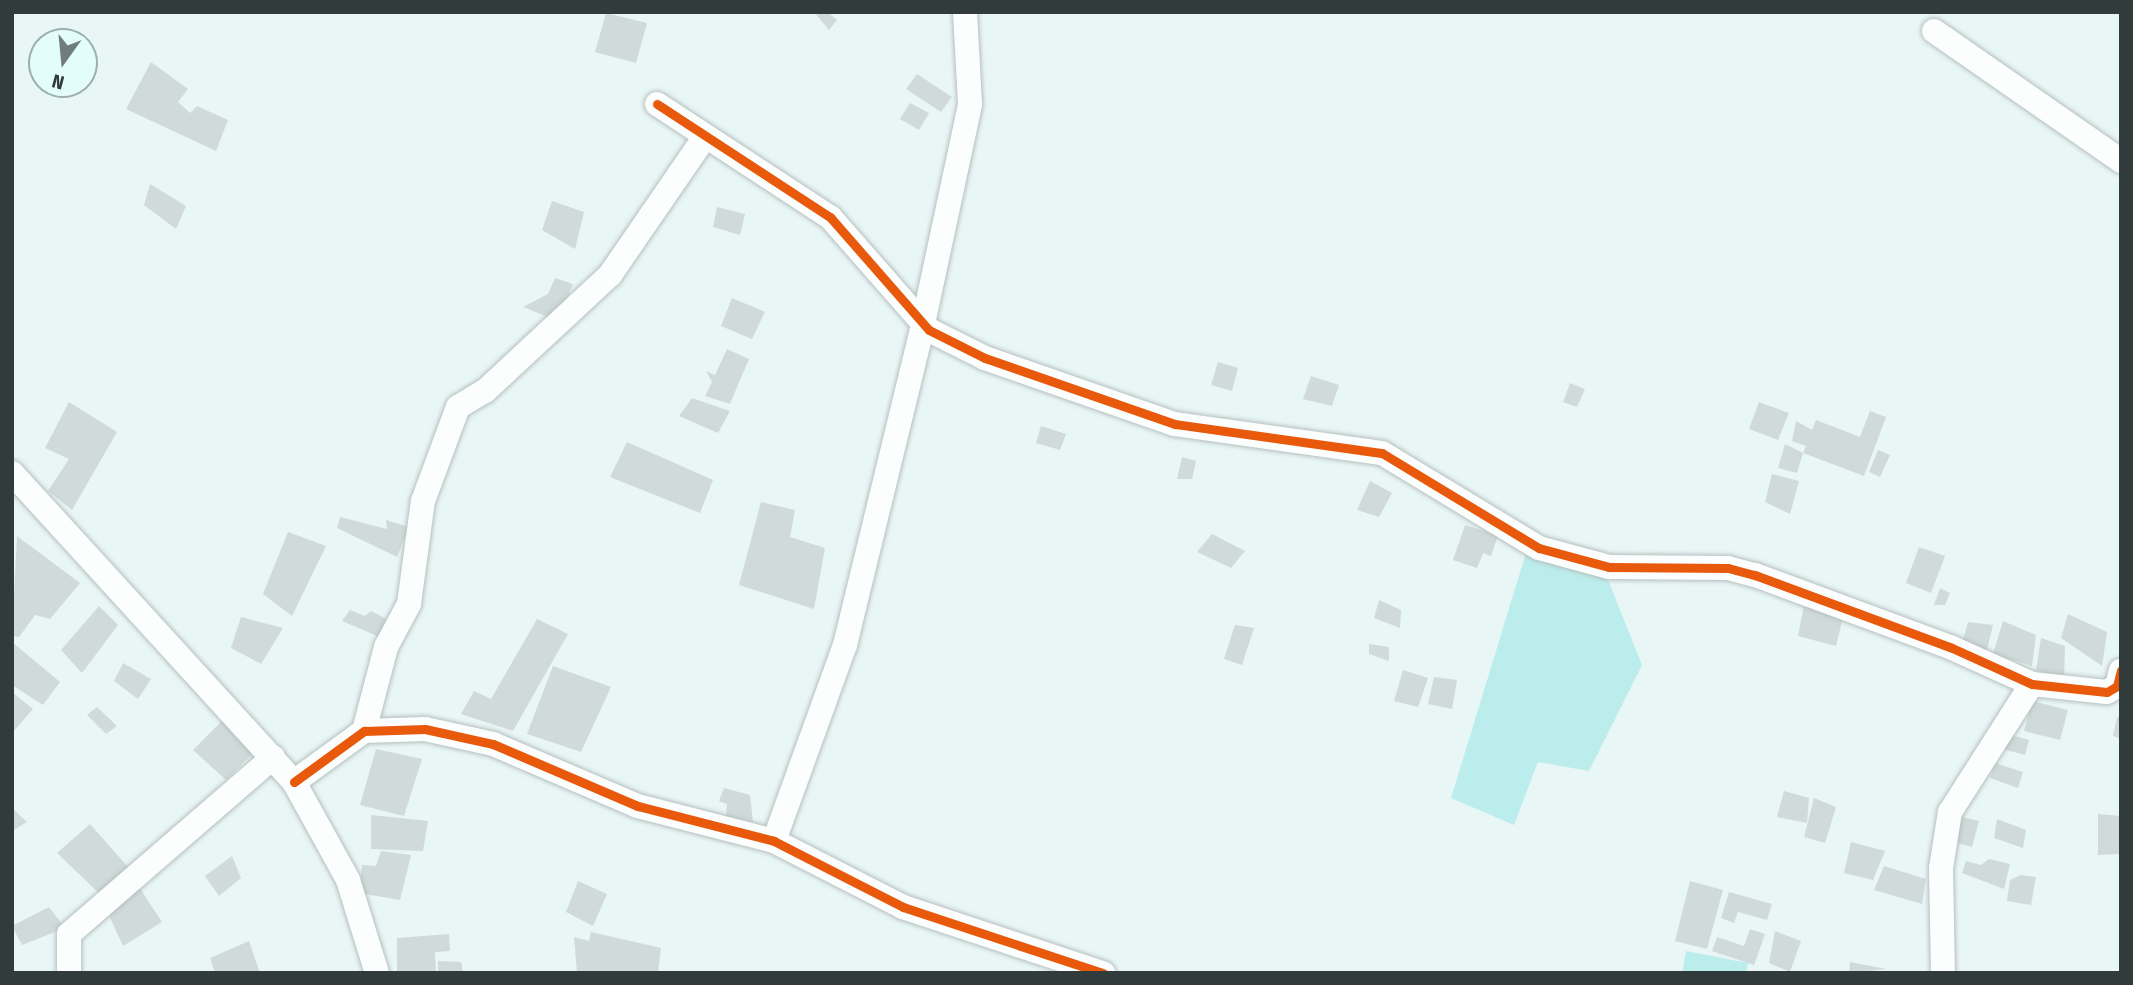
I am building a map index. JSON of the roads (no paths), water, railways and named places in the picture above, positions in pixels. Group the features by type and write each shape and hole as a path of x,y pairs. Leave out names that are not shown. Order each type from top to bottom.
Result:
{"street":[{"path":"774,841 845,645 923,324 970,104 965,12"},
{"path":"1934,31 2121,161"},
{"path":"657,104 830,217 923,324 985,358 1175,424 1381,453 1539,548 1609,567 1728,568 1766,578 2032,684 2107,692 2118,686 2121,670"},
{"path":"363,731 386,647 409,604 423,501 458,407 485,391 610,275 705,136"},
{"path":"12,472 294,782 348,880 377,973"},
{"path":"1943,973 1941,868 1950,812 2032,684"},
{"path":"294,782 363,731 425,729 493,744 638,806 774,841 903,908 1103,973"},
{"path":"69,973 69,934 273,757"}]}
